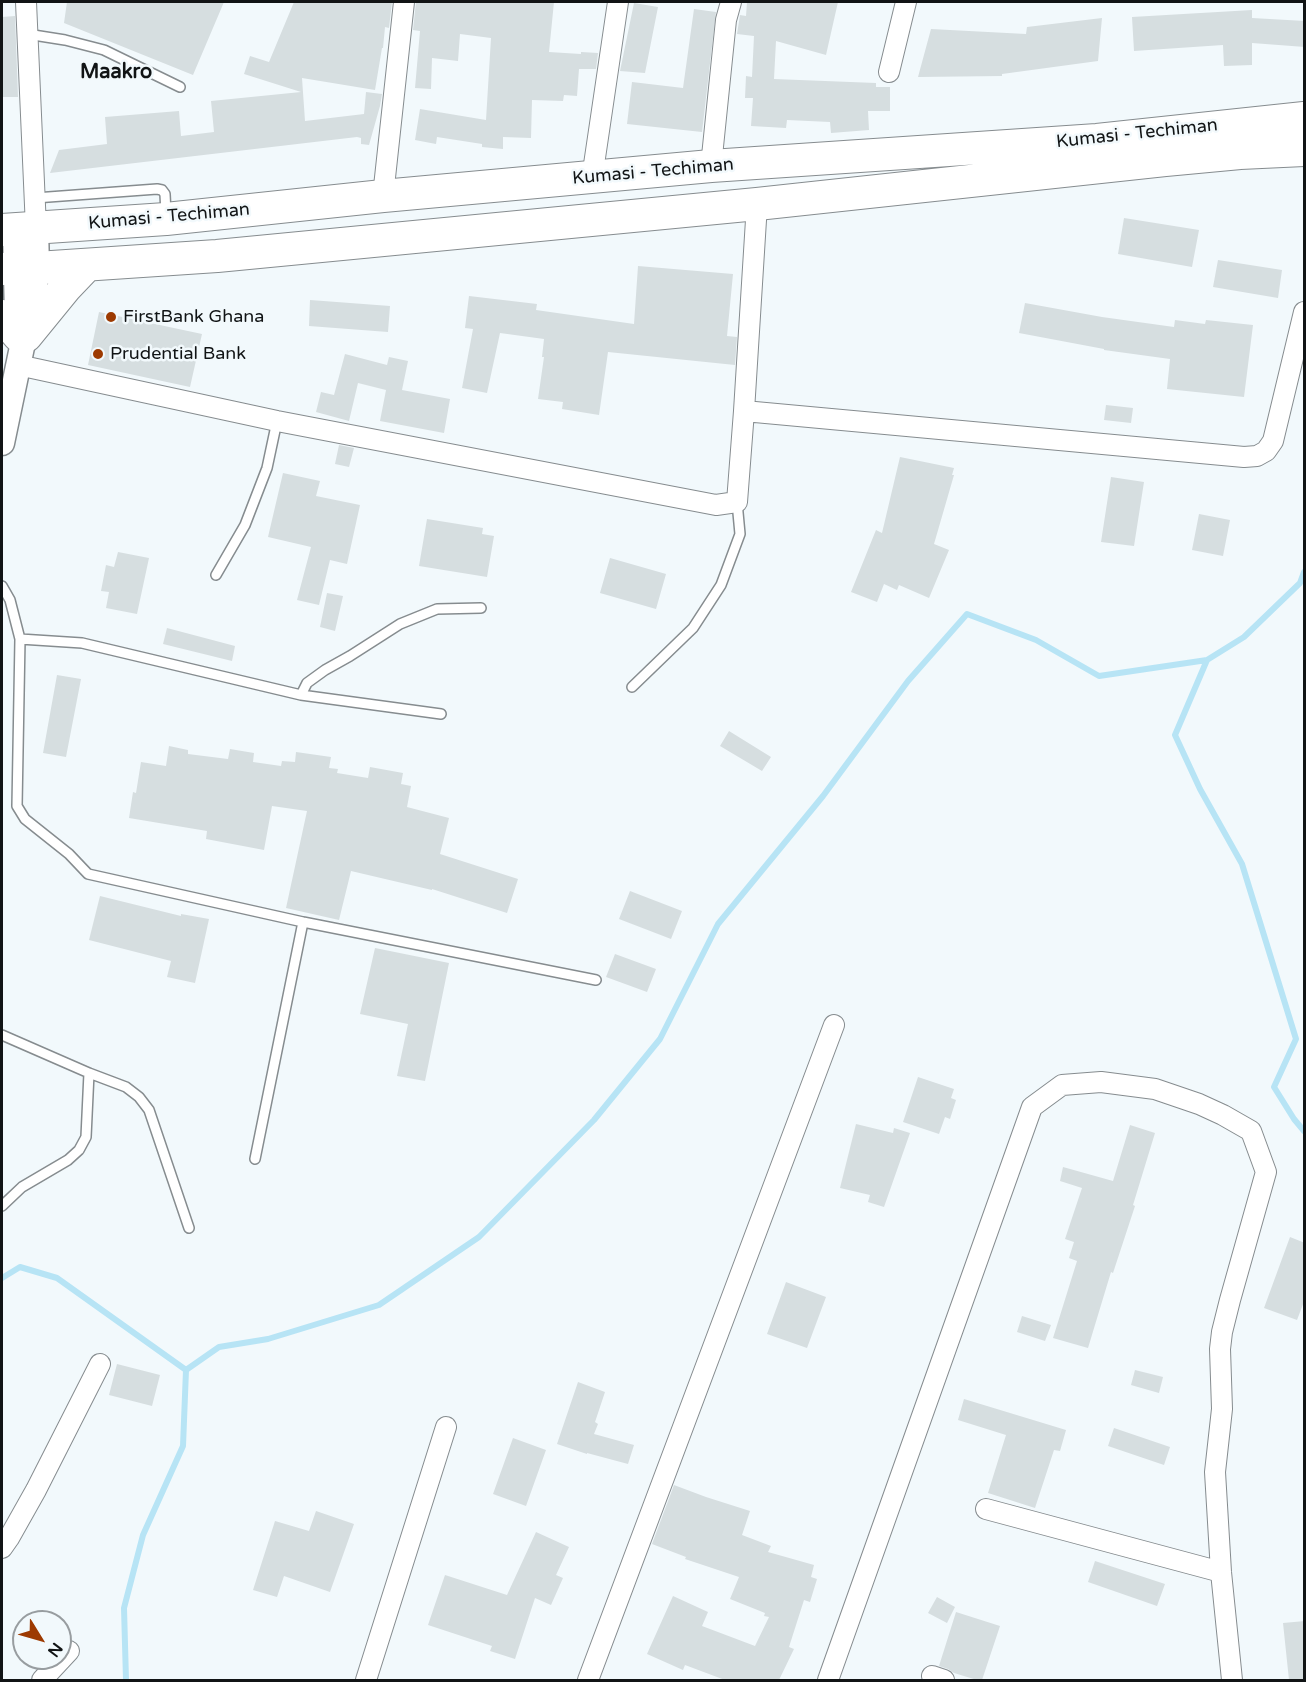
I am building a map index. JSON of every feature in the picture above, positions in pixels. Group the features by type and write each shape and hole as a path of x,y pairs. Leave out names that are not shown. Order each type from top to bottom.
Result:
{"highway":[{"name":"Kumasi - Techiman","path":"22,221 166,219 382,196 711,166 1097,140 1209,142 1305,118"},
{"path":"18,269 217,256 757,204 1209,142 1305,150"},
{"path":"17,340 87,265"}],"street":[{"path":"2,443 17,340 27,34 26,2"},
{"path":"382,196 404,2"},
{"path":"592,178 618,2"},
{"path":"711,166 726,21 731,2"},
{"path":"889,72 906,2"},
{"path":"17,340 277,421 716,505 736,502 757,204"},
{"path":"744,411 1244,457 1257,456 1266,451 1273,441 1305,312"},
{"path":"588,1680 834,1025"},
{"path":"828,1680 1032,1107 1062,1085 1101,1082 1155,1089 1223,1115 1251,1131 1266,1172 1222,1332 1220,1349 1222,1409 1215,1472 1221,1572 1232,1680"},
{"path":"2,1548 36,1490 100,1364"},
{"path":"366,1680 446,1427"},
{"path":"986,1509 1221,1572"}],"lane":[{"path":"27,34 66,40 104,50 180,87"},
{"path":"216,575 245,525 267,468 277,421"},
{"path":"632,687 693,628 721,585 740,534 736,502"},
{"path":"2,586 10,600 20,639 17,806 25,819 69,854 88,874 303,922 596,980"},
{"path":"301,695 308,683 325,670 350,657 400,624 437,609 480,608"},
{"path":"20,639 82,643 301,695 441,714"},
{"path":"255,1160 303,922"},
{"path":"2,1035 126,1087 139,1097 148,1110 189,1228"},
{"path":"2,1206 22,1187 68,1160 79,1150 86,1137 89,1073"}],"building":[{"path":"67,2 224,2 193,75 64,23"},
{"path":"294,2 392,2 389,28 385,27 375,90 302,78 305,121 364,114 366,92 382,94 369,145 361,144 361,138 357,137 50,173 59,150 107,144 105,117 179,111 181,136 214,132 211,101 301,92 244,74 250,56 269,62"},
{"path":"416,2 554,2 549,52 598,53 596,69 579,69 577,96 564,95 563,101 532,100 531,138 503,137 503,149 437,137 436,144 415,140 420,109 486,120 491,38 460,34 458,61 432,58 431,89 415,88 420,31 413,30"},
{"path":"747,2 838,2 826,55 776,41 774,79 876,83 876,87 890,87 890,111 868,111 869,130 831,133 830,122 787,120 786,128 751,126 753,98 745,98 746,76 752,77 754,36 737,34 740,15 746,16"},
{"path":"634,3 658,7 645,73 620,71"},
{"path":"694,9 716,12 702,132 627,124 632,82 683,88"},
{"path":"1252,10 1252,18 1305,21 1305,47 1252,43 1252,65 1224,66 1223,45 1134,51 1132,17"},
{"path":"15,16 18,97 2,97 2,17"},
{"path":"1102,18 1098,61 1002,74 1002,76 918,77 931,29 1026,34 1027,27"},
{"path":"1124,218 1199,230 1192,267 1118,254"},
{"path":"1218,260 1282,270 1278,298 1213,287"},
{"path":"638,266 733,274 727,336 737,337 735,365 608,352 599,415 562,409 563,402 538,399 544,339 500,333 487,393 462,388 473,329 465,328 469,296 537,304 536,310 634,324"},
{"path":"310,300 390,306 388,332 309,326"},
{"path":"1025,303 1174,327 1175,320 1205,324 1206,320 1253,325 1244,397 1167,389 1170,359 1104,350 1019,333"},
{"path":"99,312 202,334 190,387 88,365"},
{"path":"345,354 387,365 389,357 408,361 402,390 450,399 444,433 380,421 386,390 358,383 349,421 316,412 321,392 334,395"},
{"path":"1106,405 1133,408 1131,423 1104,420"},
{"path":"339,445 354,448 349,467 335,464"},
{"path":"900,457 954,468 934,544 949,550 929,598 899,585 897,590 884,584 877,602 851,592 876,530 882,533"},
{"path":"283,473 320,481 316,496 360,505 347,564 330,560 319,605 297,600 311,547 268,537"},
{"path":"1111,477 1144,482 1134,546 1101,542"},
{"path":"1199,514 1230,520 1223,556 1192,550"},
{"path":"427,519 483,528 482,534 494,536 487,577 419,566"},
{"path":"118,552 149,558 137,614 106,608 109,592 101,591 106,565 114,567"},
{"path":"610,558 666,574 656,609 600,593"},
{"path":"327,593 343,596 335,631 320,627"},
{"path":"167,628 235,646 232,661 163,644"},
{"path":"57,675 81,679 66,757 43,753"},
{"path":"729,731 771,757 762,771 720,746"},
{"path":"169,746 188,750 188,754 228,759 230,749 254,753 253,762 281,766 282,761 295,762 296,752 331,757 329,768 338,769 337,773 368,778 370,767 403,773 401,784 411,786 407,807 449,818 440,854 518,879 507,913 432,889 351,871 339,920 286,908 307,811 272,806 264,850 206,839 207,831 129,818 141,762 166,766"},
{"path":"630,891 682,911 671,939 619,919"},
{"path":"100,896 181,916 181,914 209,919 195,983 167,977 171,961 89,940"},
{"path":"375,948 449,963 425,1081 397,1076 408,1024 360,1014"},
{"path":"615,954 656,969 647,992 606,977"},
{"path":"918,1077 954,1089 951,1098 956,1100 950,1119 945,1117 939,1134 903,1122"},
{"path":"856,1124 893,1133 894,1128 910,1133 884,1207 868,1202 870,1195 840,1188"},
{"path":"1130,1125 1155,1133 1133,1205 1135,1206 1113,1273 1111,1272 1088,1348 1053,1338 1077,1261 1069,1258 1074,1242 1065,1239 1082,1188 1060,1181 1063,1167 1113,1181"},
{"path":"1290,1237 1305,1243 1305,1299 1297,1320 1264,1308"},
{"path":"786,1282 826,1297 807,1348 767,1334"},
{"path":"1022,1316 1051,1325 1045,1341 1017,1332"},
{"path":"117,1364 160,1375 152,1406 109,1395"},
{"path":"1135,1370 1163,1377 1159,1393 1131,1385"},
{"path":"578,1382 605,1392 595,1422 598,1424 594,1434 634,1445 628,1464 557,1444"},
{"path":"964,1399 1066,1430 1060,1451 1054,1450 1035,1508 988,1493 1006,1435 958,1420"},
{"path":"1114,1428 1170,1447 1164,1465 1108,1446"},
{"path":"513,1438 546,1450 526,1506 493,1494"},
{"path":"674,1485 750,1511 742,1535 771,1546 768,1552 814,1565 811,1577 817,1579 810,1602 804,1600 789,1647 794,1649 779,1680 725,1680 685,1665 683,1670 647,1654 673,1596 708,1612 702,1626 755,1646 769,1617 764,1616 765,1613 730,1599 739,1577 685,1559 686,1557 652,1544"},
{"path":"316,1511 354,1524 330,1592 284,1576 277,1597 253,1590 275,1521 309,1531"},
{"path":"536,1532 569,1547 556,1575 563,1578 551,1605 535,1598 515,1659 490,1651 492,1646 428,1625 445,1575 507,1595"},
{"path":"1095,1561 1165,1584 1157,1606 1088,1582"},
{"path":"937,1597 955,1607 947,1623 928,1613"},
{"path":"956,1612 1000,1626 982,1680 954,1673 939,1666"},
{"path":"1305,1621 1305,1680 1289,1680 1283,1623"}],"waterway":[{"path":"126,1680 124,1608 143,1535 183,1446 186,1370 219,1347 268,1339 379,1305 479,1237 594,1120 660,1039 718,924 823,796 908,681 967,614 1036,640 1099,676 1207,660 1244,637 1300,583 1304,572"},
{"path":"1207,660 1175,735 1200,789 1242,864 1296,1039 1274,1087 1304,1131"},
{"path":"2,1278 20,1267 57,1278 186,1370"}],"place":[{"name":"FirstBank Ghana","path":"111,317"},
{"name":"Prudential Bank","path":"98,354"}],"district":[{"name":"Maakro","path":"116,73"}]}
